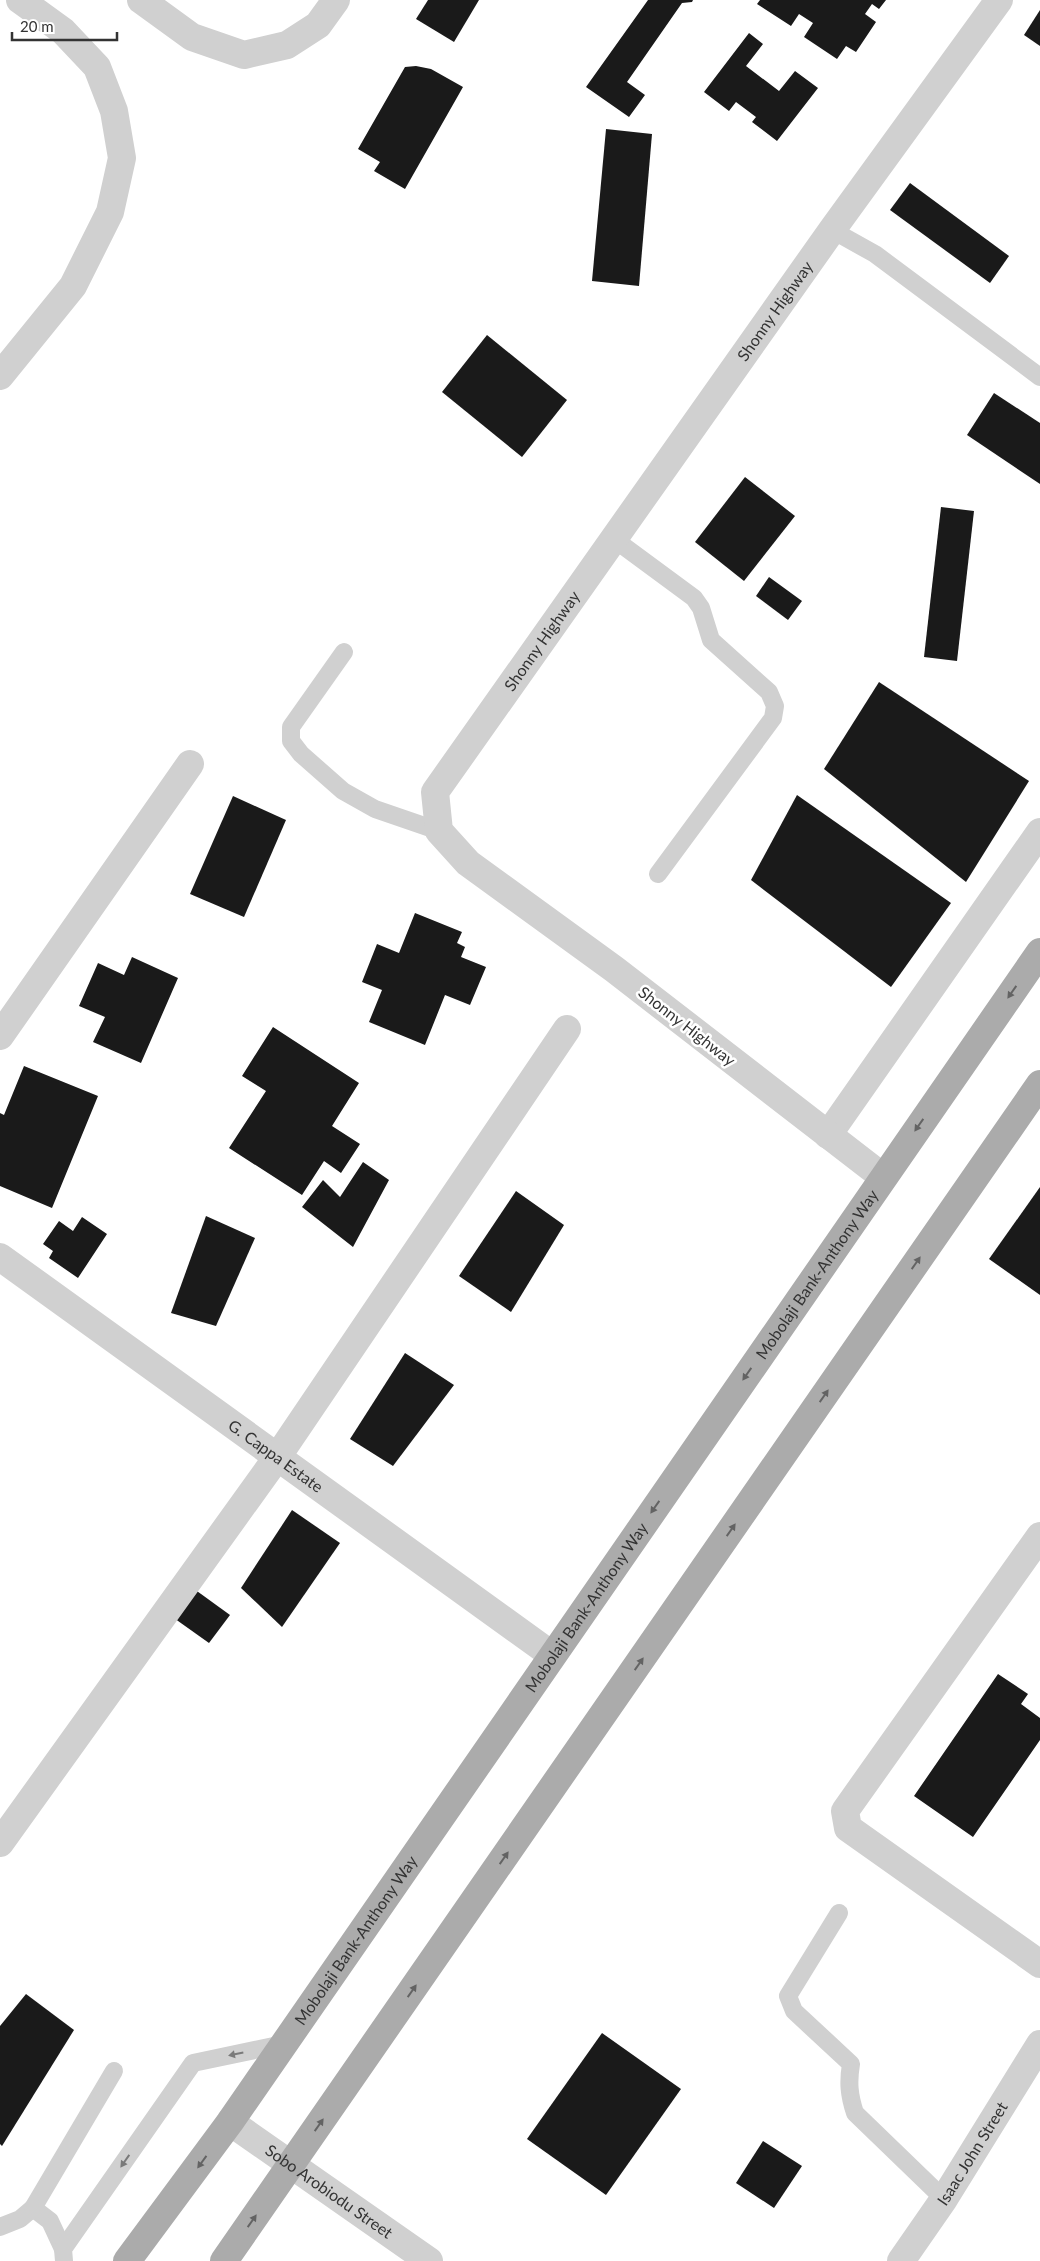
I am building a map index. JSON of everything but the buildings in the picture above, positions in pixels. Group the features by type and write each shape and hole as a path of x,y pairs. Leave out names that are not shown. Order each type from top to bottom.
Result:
{"main road":[{"name":"Mobolaji Bank-Anthony Way","path":"127,2261 230,2122 1040,952"},
{"path":"224,2261 1040,1084"}],"street":[{"path":"0,376 73,286 110,212 122,158 114,111 97,67 63,31 20,0"},
{"path":"141,0 192,36 244,55 287,45 318,25 336,0"},
{"name":"Shonny Highway","path":"883,1178 614,969 468,863 439,831 435,792 832,230 999,0"},
{"path":"0,1036 190,764"},
{"path":"828,1135 1040,832"},
{"path":"0,1843 278,1456 567,1029"},
{"name":"G. Cappa Estate","path":"0,1257 552,1655"},
{"path":"1040,1536 845,1811 848,1828 1040,1964"},
{"name":"Isaac John Street","path":"901,2261 944,2199 1040,2044"},
{"name":"Sobo Arobiodu Street","path":"230,2122 429,2261"}],"lane":[{"path":"832,230 875,254 1040,377"},
{"path":"614,539 694,598 701,608 711,640 769,692 775,706 772,718 658,874"},
{"path":"344,652 291,728 291,741 301,754 343,791 375,809 439,831"},
{"path":"839,1913 788,1996 794,2011 851,2064 848,2081 855,2113 944,2199"},
{"path":"64,2255 193,2063 283,2044"},
{"path":"0,2227 20,2219 33,2208 114,2071"},
{"path":"33,2208 50,2221 64,2255"}]}
